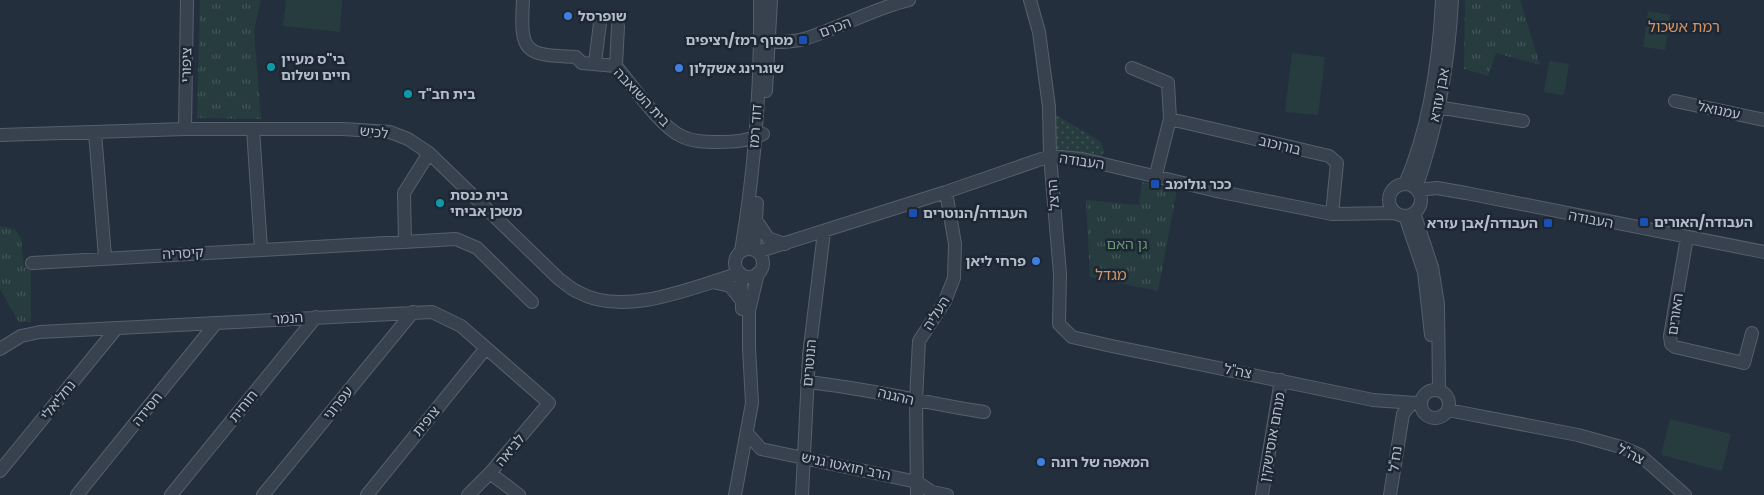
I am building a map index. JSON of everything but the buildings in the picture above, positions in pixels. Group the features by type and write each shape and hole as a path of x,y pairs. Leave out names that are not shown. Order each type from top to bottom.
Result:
{"street":[{"name":"ציפורי","path":"185,130 187,0"},
{"path":"523,0 522,29 525,45 533,52 543,56 576,57 582,63 606,64"},
{"name":"דוד רמז","path":"760,0 764,42"},
{"name":"דוד רמז","path":"756,251 755,218 764,42 771,0"},
{"path":"865,0 865,14"},
{"name":"הכרם","path":"764,42 802,39 881,7 909,0"},
{"name":"הרצל","path":"1030,0 1039,32 1049,107 1050,156 1060,274 1059,324 1064,331"},
{"name":"אבן עזרא","path":"1415,191 1414,164 1428,105 1440,39 1442,0"},
{"name":"אבן עזרא","path":"1415,191 1425,161 1450,40 1452,0"},
{"path":"600,22 606,64"},
{"path":"606,64 618,26"},
{"name":"בית השואבה","path":"606,64 674,132 682,137 696,141 722,142 742,141 759,136"},
{"path":"1132,68 1168,83 1170,119 1155,178"},
{"name":"עמנואל","path":"1675,101 1764,120"},
{"path":"1437,107 1523,121"},
{"name":"בורוכוב","path":"1170,119 1329,156 1337,163 1332,214"},
{"name":"לכיש","path":"0,135 253,129 380,131 408,139 429,153 552,272 579,293 603,300 632,301 662,297 711,282 739,265"},
{"path":"253,129 261,249"},
{"path":"95,132 105,258"},
{"name":"דוד רמז","path":"726,495 744,411 745,384 741,340 742,301 739,265 759,136"},
{"path":"405,241 404,194 429,153"},
{"name":"העבודה","path":"739,265 756,251 819,234 1050,156 1082,159 1155,178 1332,214 1405,214"},
{"path":"1425,161 1425,176 1428,182 1437,188"},
{"path":"1360,215 1390,196 1396,187 1415,191 1405,214"},
{"name":"העבודה","path":"1415,191 1437,188 1687,241 1764,260"},
{"name":"העבודה","path":"1415,191 1687,241 1764,252"},
{"name":"העליה","path":"917,495 916,400 919,341 945,301 954,278 955,244 946,192"},
{"path":"1390,196 1390,205 1405,214 1424,272 1431,343 1426,399 1448,398 1448,410"},
{"path":"755,218 768,238 785,244"},
{"name":"העבודה","path":"760,269 784,249 819,234"},
{"name":"הנוטרים","path":"802,495 807,382 819,234"},
{"name":"קיסריה","path":"32,263 456,239 467,242 490,259 532,302"},
{"name":"האורים","path":"1687,241 1670,336 1671,344 1675,347 1744,364 1752,333"},
{"path":"735,495 748,434 753,391 749,348 749,311 760,269 761,258 756,251"},
{"name":"לכיש","path":"686,290 718,273 739,265"},
{"path":"739,265 750,276 760,269"},
{"path":"711,282 730,286 742,301"},
{"name":"עפרוני","path":"263,495 413,312"},
{"name":"הנמר","path":"0,349 21,336 40,332 316,316 432,312 448,318 461,326 549,403"},
{"name":"חוחית","path":"171,495 316,316"},
{"name":"חסידה","path":"77,495 216,323"},
{"name":"נחליאלי","path":"0,470 116,329"},
{"name":"צה\"ל","path":"1064,331 1081,340 1373,400 1426,399 1430,417 1438,418 1448,410 1578,435 1621,447 1640,455 1685,495"},
{"name":"צופית","path":"367,495 486,348"},
{"name":"מנחם אוסישקין","path":"1262,495 1281,380"},
{"name":"ההגנה","path":"807,382 883,392 984,412"},
{"name":"נח\"ל","path":"1390,495 1400,423 1406,409 1426,399"},
{"name":"לביאה","path":"468,495 490,473 549,403"},
{"name":"הרב חואטו גניש","path":"748,434 761,449 917,482 932,492 947,495"},
{"path":"490,473 519,495"}],"green space":[{"path":"200,0 261,0 254,30 261,119 197,118"},
{"path":"286,0 342,0 340,32 283,26"},
{"path":"1465,0 1520,0 1540,65 1496,53 1488,76 1464,69"},
{"path":"1648,11 1670,15 1665,50 1643,47"},
{"path":"1292,53 1325,57 1318,115 1285,112"},
{"path":"1549,61 1569,64 1564,95 1544,92"},
{"path":"1053,113 1101,142 1104,151 1100,160 1053,152"},
{"name":"גן האם","path":"1142,182 1177,190 1158,291 1090,277 1086,200 1139,205"},
{"path":"0,226 15,229 21,238 24,267 31,269 31,322 19,322 0,289"},
{"path":"1670,419 1731,434 1722,471 1661,455"}],"place":[{"name":"שופרסל","path":"568,16"},
{"name":"מסוף רמז/רציפים","path":"803,40"},
{"name":"בי\"ס מעיין חיים ושלום","path":"271,67"},
{"name":"שוגרינג אשקלון","path":"679,68"},
{"name":"בית חב\"ד","path":"408,94"},
{"name":"ככר גולומב","path":"1155,184"},
{"name":"בית כנסת משכן אביחי","path":"440,203"},
{"name":"העבודה/הנוטרים","path":"913,213"},
{"name":"העבודה/האורים","path":"1644,222"},
{"name":"העבודה/אבן עזרא","path":"1548,223"},
{"name":"פרחי ליאן","path":"1036,261"},
{"name":"המאפה של רונה","path":"1041,462"}],"district":[{"name":"רמת אשכול","path":"1684,26"},
{"name":"מגדל","path":"1111,274"}]}
